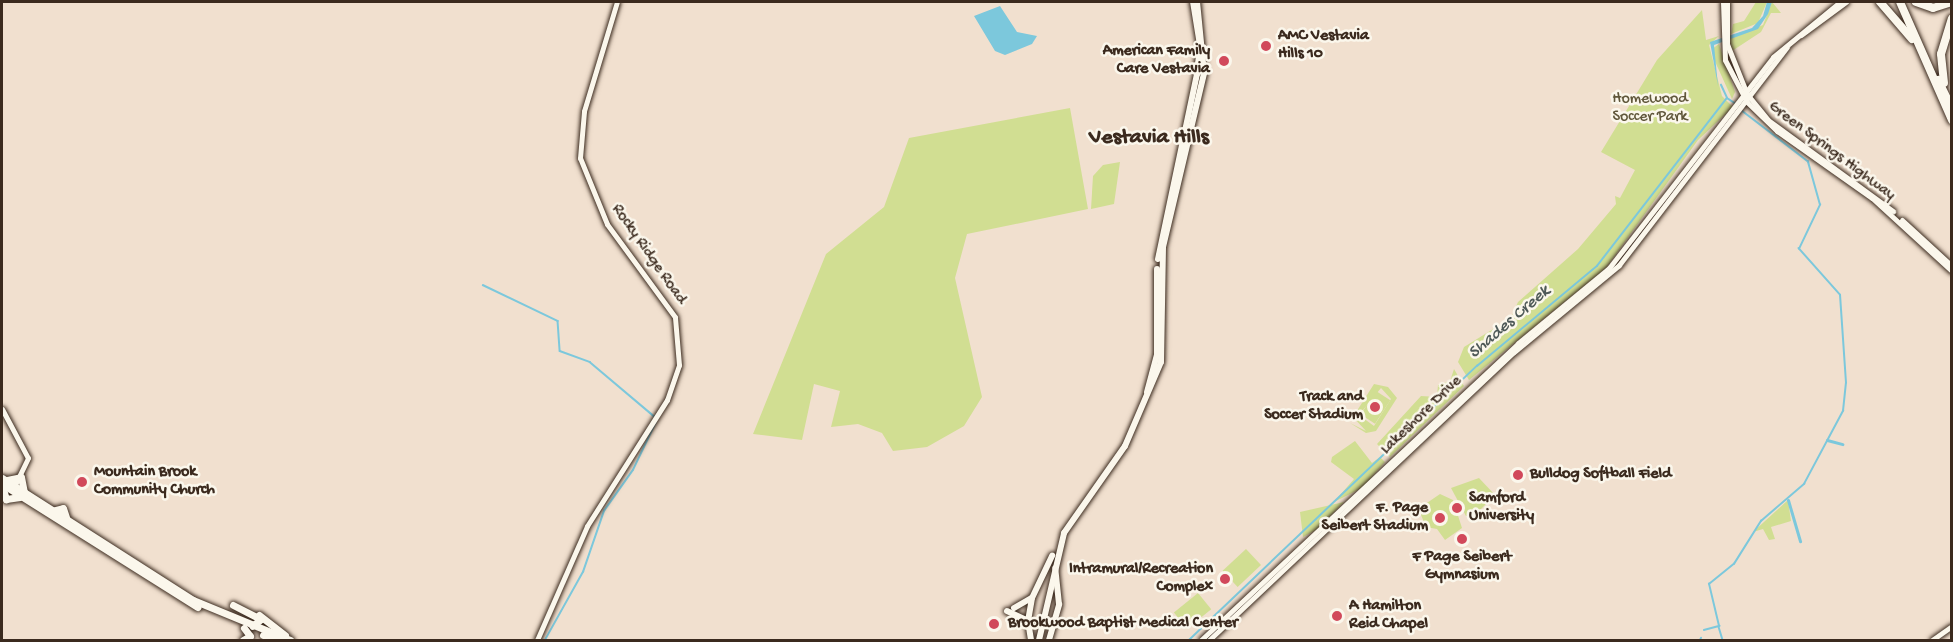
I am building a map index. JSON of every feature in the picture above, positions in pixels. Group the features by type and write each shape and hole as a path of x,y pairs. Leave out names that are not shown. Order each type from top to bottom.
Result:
{"highway":[{"path":"1880,2 1924,60"},
{"path":"1899,2 1952,120"},
{"path":"1905,2 1951,108"},
{"path":"1916,2 1934,8 1951,2"},
{"path":"1951,108 1941,54 1952,19"},
{"path":"2,481 21,477 24,496"},
{"path":"2,481 65,523 182,594 248,627 291,640"},
{"path":"2,481 6,499 24,496 52,511 63,508 66,534 73,531 159,586 277,640"},
{"path":"159,586 182,594"},
{"path":"233,605 261,619 248,627"},
{"path":"259,615 291,640"},
{"path":"244,640 250,636 248,627"}],"main road":[{"name":"Rocky Ridge Road","path":"537,640 587,526 667,400 679,365 675,317 607,224 580,158 584,111 617,2"},
{"path":"1037,640 1054,555 1062,529 1113,458 1138,413 1157,354 1158,247 1197,74 1200,45 1195,2"},
{"path":"1031,640 1028,621 1032,597 1071,520 1136,425 1161,363 1163,247 1204,74 1195,2"},
{"name":"Green Springs Highway","path":"1722,2 1724,43 1739,86 1757,110 1872,198 1952,271"},
{"name":"Green Springs Highway","path":"1723,31 1727,2"},
{"path":"1840,2 1776,54 1757,83 1757,110 1739,107 1739,86 1757,83 1788,47 1846,2"},
{"name":"Lakeshore Drive","path":"1201,640 1628,249 1702,146 1747,98 1757,83"},
{"name":"Green Springs Highway","path":"1757,110 1864,186 1927,238 1952,266"},
{"name":"Lakeshore Drive","path":"1209,640 1501,364 1628,249"},
{"path":"1150,311 1158,314"},
{"path":"2,409 27,453 21,477 13,488"},
{"path":"1049,640 1059,604 1054,555"},
{"path":"1028,621 1010,609 1032,597"},
{"path":"1932,640 1952,626"}],"green space":[{"path":"1756,2 1767,2 1758,23 1731,34 1733,24 1744,21"},
{"path":"1772,2 1781,13 1771,13 1761,32 1732,51 1729,39 1763,25"},
{"name":"Homewood Soccer Park","path":"1702,10 1706,40 1719,36 1709,45 1722,96 1733,107 1698,140 1606,268 1469,380 1458,362 1464,347 1511,318 1518,302 1578,249 1616,204 1615,196 1620,198 1635,170 1601,152 1657,60"},
{"path":"1719,44 1735,92 1732,99 1713,57 1712,49"},
{"path":"1070,108 1088,209 967,234 955,278 982,397 964,426 927,447 893,451 882,433 858,424 831,427 840,391 814,384 802,440 753,434 826,254 884,207 909,138"},
{"path":"1120,162 1114,204 1091,209 1093,176 1103,165"},
{"path":"1454,369 1464,386 1390,457 1377,444 1421,396 1437,397 1438,385 1450,381"},
{"path":"1374,384 1388,387 1397,398 1376,431 1366,433 1350,423 1366,431 1353,417","holes":["1381,388 1391,399 1374,426 1359,415"]},
{"name":"Track and Soccer Stadium","path":"1376,391 1390,400 1375,424 1361,414"},
{"path":"1355,441 1372,463 1380,457 1385,462 1362,488 1334,502 1354,479 1331,462 1332,457"},
{"path":"1479,478 1495,495 1475,515 1466,516 1451,488"},
{"name":"F. Page Seibert Stadium","path":"1440,494 1453,500 1462,528 1445,540 1437,529 1426,527 1421,515 1421,507"},
{"path":"1788,500 1791,521 1771,527 1775,539 1769,540 1763,529 1753,532"},
{"path":"1344,502 1318,529 1303,537 1300,512"},
{"path":"1246,549 1261,565 1238,587 1223,571"},
{"path":"1198,593 1211,609 1187,629 1174,613"}],"water":[{"path":"1767,2 1772,2 1768,14 1758,29 1714,45 1718,86 1710,42 1752,28 1763,16"},
{"path":"1000,6 1017,32 1037,36 1032,44 1005,55 995,51 974,16"}],"waterway":[{"name":"Shades Creek","path":"1189,640 1477,366 1597,266 1727,98 1721,85"},
{"path":"1727,98 1735,103"},
{"path":"1704,630 1719,626 1709,584 1734,564 1761,521 1804,484 1843,411 1846,383 1840,295 1799,249 1820,205 1808,162 1743,112"},
{"path":"483,285 558,321 560,351 590,362 655,417"},
{"path":"545,640 583,572 604,511 633,470 656,422"},
{"path":"1827,440 1842,444"},
{"path":"1788,500 1800,541"},
{"path":"1719,627 1723,640"}],"place":[{"name":"AMC Vestavia Hills 10","path":"1266,46"},
{"name":"American Family Care Vestavia","path":"1224,61"},
{"name":"Track and Soccer Stadium","path":"1375,407"},
{"name":"Bulldog Softball Field","path":"1518,475"},
{"name":"Mountain Brook Community Church","path":"82,482"},
{"name":"Samford University","path":"1457,508"},
{"name":"F. Page Seibert Stadium","path":"1440,518"},
{"name":"F Page Seibert Gymnasium","path":"1462,539"},
{"name":"Intramural/Recreation Complex","path":"1225,579"},
{"name":"A Hamilton Reid Chapel","path":"1337,616"},
{"name":"Brookwood Baptist Medical Center","path":"994,624"}],"district":[{"name":"Vestavia Hills","path":"1149,139"}]}
